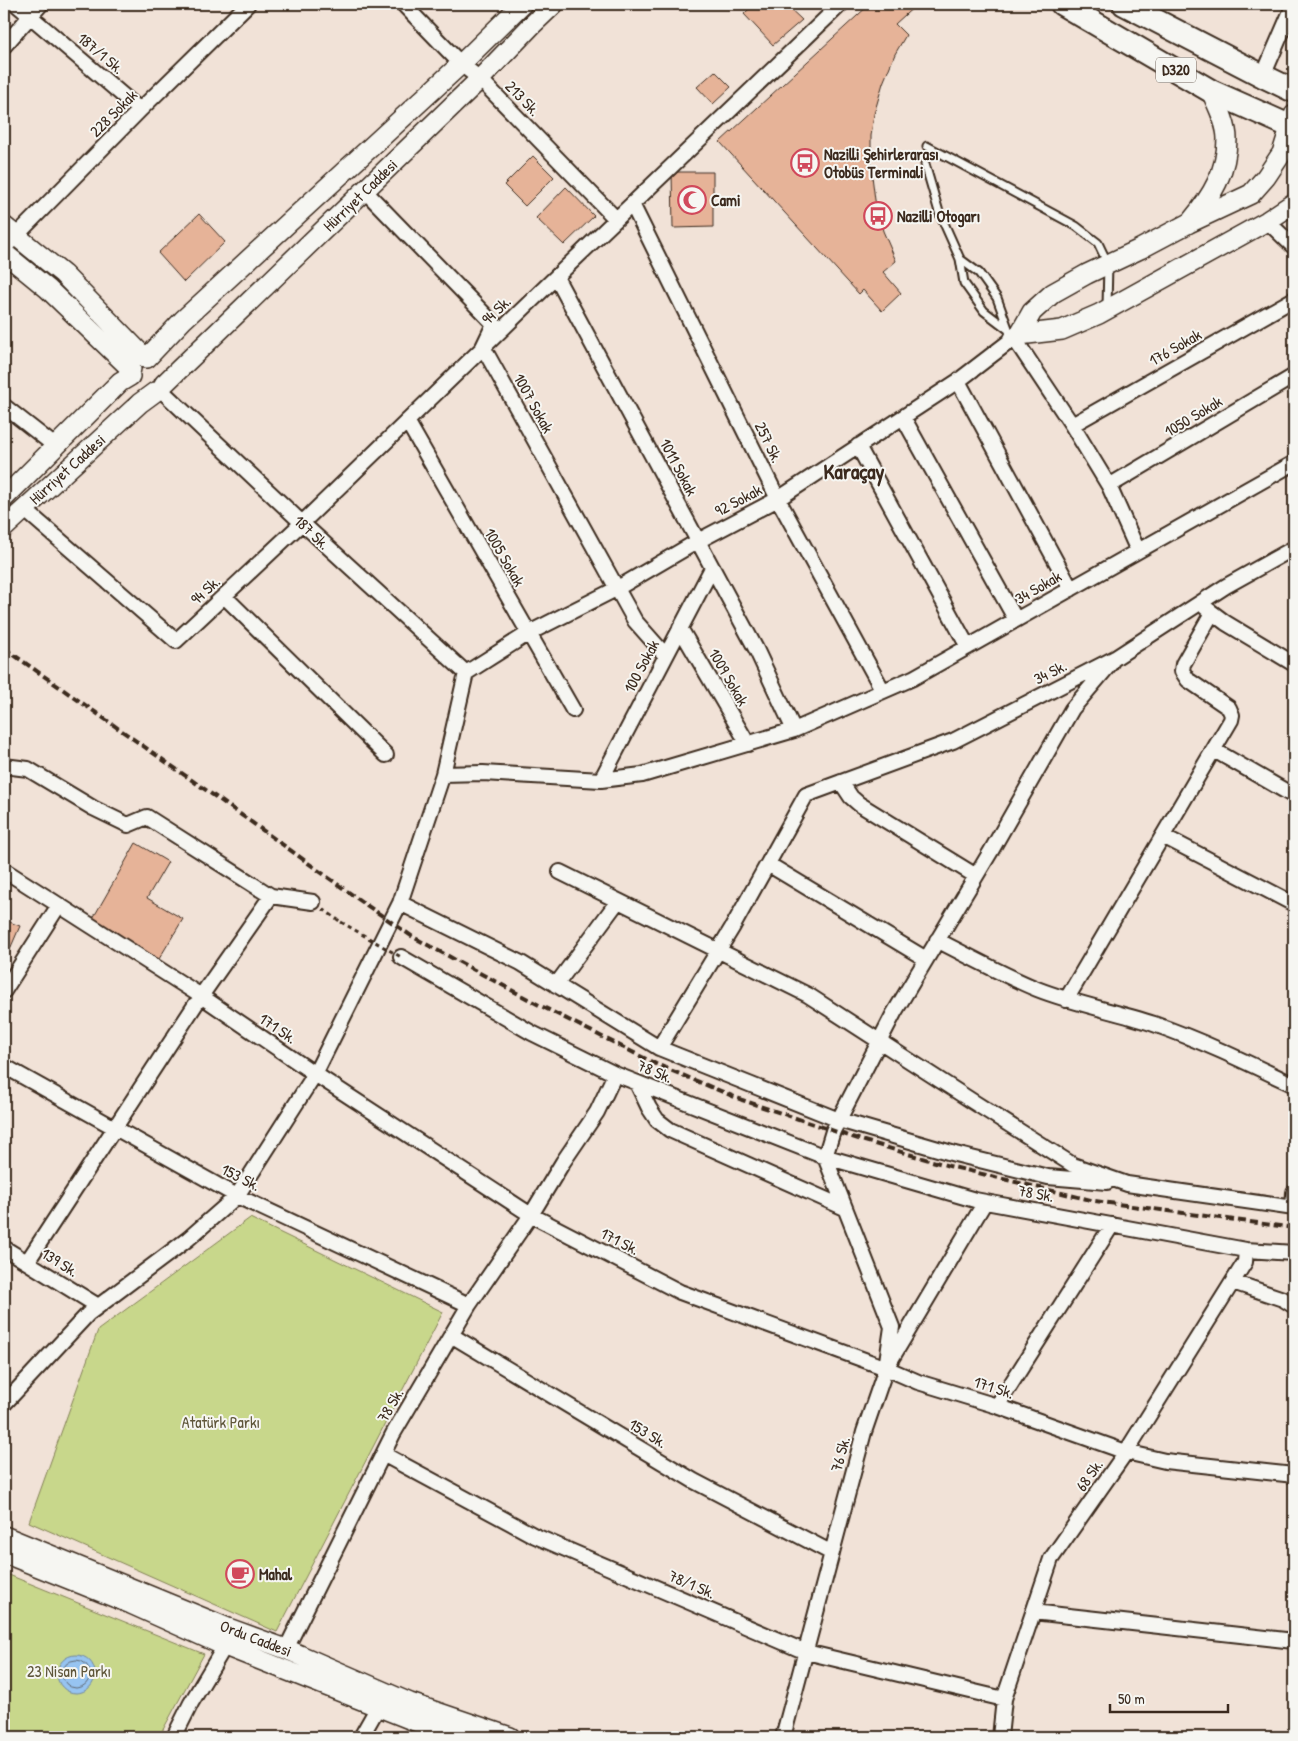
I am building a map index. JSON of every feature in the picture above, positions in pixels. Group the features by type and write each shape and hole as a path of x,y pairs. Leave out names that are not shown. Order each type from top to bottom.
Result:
{"highway":[{"name":"D320","path":"1062,4 1211,91 1293,123"},
{"name":"D320","path":"1124,4 1294,91"}],"main road":[{"name":"Hürriyet Caddesi","path":"4,498 182,320 462,64 522,4"},
{"name":"Hürriyet Caddesi","path":"4,528 140,403 160,388 480,79 532,24 554,4"},
{"path":"1190,223 1206,203 1221,176 1227,138 1222,117 1211,91"},
{"path":"1014,334 1032,312 1053,293 1251,194 1266,177 1282,153 1293,123"},
{"path":"1014,334 1062,330 1107,310 1294,204"},
{"path":"8,237 63,274 138,365"},
{"path":"4,253 138,365"},
{"path":"153,359 163,366 165,372 160,388 150,394 138,391 131,382 138,365 153,359"},
{"name":"Ordu Caddesi","path":"4,1536 286,1650 410,1703 510,1737"},
{"name":"Ordu Caddesi","path":"4,1553 132,1604 225,1646 455,1737"}],"street":[{"name":"187/1 Sk.","path":"16,4 140,110"},
{"path":"4,46 41,4"},
{"name":"228 Sokak","path":"8,237 248,4"},
{"name":"213 Sk.","path":"403,4 462,64 480,79 616,219"},
{"name":"94 Sk.","path":"24,509 176,641 302,523 556,276 841,4"},
{"path":"1263,76 1294,4"},
{"path":"364,190 494,324 483,347"},
{"name":"257 Sk.","path":"632,204 778,499 883,691"},
{"path":"1267,221 1294,247"},
{"name":"1011 Sokak","path":"556,276 756,649 794,730"},
{"name":"176 Sokak","path":"1072,425 1294,298"},
{"path":"1014,334 1109,486 1138,551"},
{"name":"92 Sokak","path":"466,673 529,633 616,589 698,541 778,499 958,381 1014,334"},
{"name":"1007 Sokak","path":"483,347 616,589 635,621 666,656"},
{"name":"1050 Sokak","path":"1109,486 1294,376"},
{"path":"958,381 1071,589"},
{"name":"187 Sk.","path":"160,388 302,523 466,673"},
{"path":"4,406 55,446"},
{"path":"903,417 1016,620"},
{"name":"1005 Sokak","path":"407,421 573,710"},
{"path":"858,446 968,647"},
{"name":"34 Sokak","path":"443,774 483,773 600,780 642,774 794,730 913,678 1294,463"},
{"name":"34 Sk.","path":"768,864 806,795 953,742 1115,658 1200,603 1294,548"},
{"name":"100 Sokak","path":"600,780 712,568"},
{"path":"224,596 386,755"},
{"path":"1200,603 1212,613 1294,664"},
{"path":"1066,1000 1231,720 1231,711 1226,706 1188,680 1182,671 1183,664 1212,613"},
{"name":"1009 Sokak","path":"680,628 748,744"},
{"path":"886,1368 892,1327 825,1157 839,1120 894,1013 1072,710 1115,658"},
{"path":"4,1403 88,1314 188,1239 237,1196 315,1074 400,903 443,774 466,673"},
{"path":"1214,750 1294,796"},
{"path":"4,766 28,769 93,808 128,825 147,817 272,896 313,902"},
{"path":"841,782 851,798 859,804 976,876"},
{"path":"1163,836 1294,904"},
{"path":"659,1048 768,864 926,959"},
{"name":"171 Sk.","path":"4,870 201,996 315,1074 531,1215 680,1292 886,1368 918,1382 997,1406 1126,1452 1165,1461 1294,1475"},
{"path":"560,872 808,995 1073,1165 1127,1184"},
{"path":"27,1262 201,996 272,896"},
{"path":"556,985 618,901"},
{"path":"400,903 521,963 659,1048 839,1120 955,1154 1048,1177 1127,1184 1294,1208 1294,1192"},
{"path":"4,991 59,905"},
{"path":"937,940 1005,974 1066,1000 1122,1014 1187,1036 1294,1085"},
{"path":"401,958 532,1033 615,1074"},
{"name":"153 Sk.","path":"4,1066 237,1196 469,1305"},
{"name":"78 Sk.","path":"286,1650 383,1454 469,1305 531,1215 563,1162 597,1112 615,1074 825,1157 985,1202 1246,1250 1294,1252"},
{"path":"637,1083 657,1120 670,1130 845,1208"},
{"name":"76 Sk.","path":"783,1737 864,1432 886,1368 985,1202"},
{"path":"997,1406 1112,1225"},
{"name":"139 Sk.","path":"4,1248 98,1306"},
{"name":"68 Sk.","path":"1000,1737 1004,1699 1051,1559 1126,1452 1245,1262 1246,1250"},
{"path":"1232,1282 1283,1299 1294,1306"},
{"name":"153 Sk.","path":"451,1335 694,1481 832,1553"},
{"name":"78/1 Sk.","path":"383,1454 533,1534 806,1652 1004,1699"},
{"path":"1033,1612 1294,1641"},
{"path":"174,1737 191,1703 225,1646 228,1628"},
{"path":"362,1737 378,1707"}],"lane":[{"path":"926,146 1076,226 1098,243 1108,264 1107,310"},
{"path":"925,164 939,212 960,259 964,283 984,311 1014,334"},
{"path":"960,259 979,273 997,298 1014,334"}],"path":[{"path":"313,902 341,922 401,958"}],"green space":[{"name":"Atatürk Parkı","path":"250,1218 443,1312 277,1632 29,1522 98,1330"},
{"name":"23 Nisan Parkı","path":"4,1573 204,1654 159,1737 4,1737"}],"water":[{"path":"76,1655 89,1661 95,1674 89,1687 76,1693 63,1687 57,1674 63,1661"}],"building":[{"path":"754,4 785,4 802,20 773,45 744,14"},
{"name":"Nazilli Şehirlerarası Otobüs Terminali","path":"870,4 916,5 895,24 906,35 895,54 883,83 874,114 871,136 871,168 875,200 883,231 896,261 883,272 901,293 882,311 863,290 859,294 720,142"},
{"path":"715,71 731,87 713,104 697,87"},
{"path":"533,156 554,177 525,206 504,185"},
{"name":"Cami","path":"672,172 713,172 713,227 673,228"},
{"path":"566,187 594,216 564,245 536,218"},
{"path":"199,214 225,242 184,282 158,253"},
{"path":"136,843 168,862 147,898 183,919 159,959 92,920"},
{"path":"4,920 20,926 4,963"}],"railway":[{"path":"4,648 413,937 541,1006 656,1064 742,1100 861,1140 949,1166 1095,1201 1294,1228"}],"place":[{"name":"Nazilli Şehirlerarası Otobüs Terminali","path":"805,163"},
{"name":"Cami","path":"692,200"},
{"name":"Nazilli Otogarı","path":"878,216"},
{"name":"Mahal","path":"240,1574"}],"district":[{"name":"Karaçay","path":"854,472"}]}
